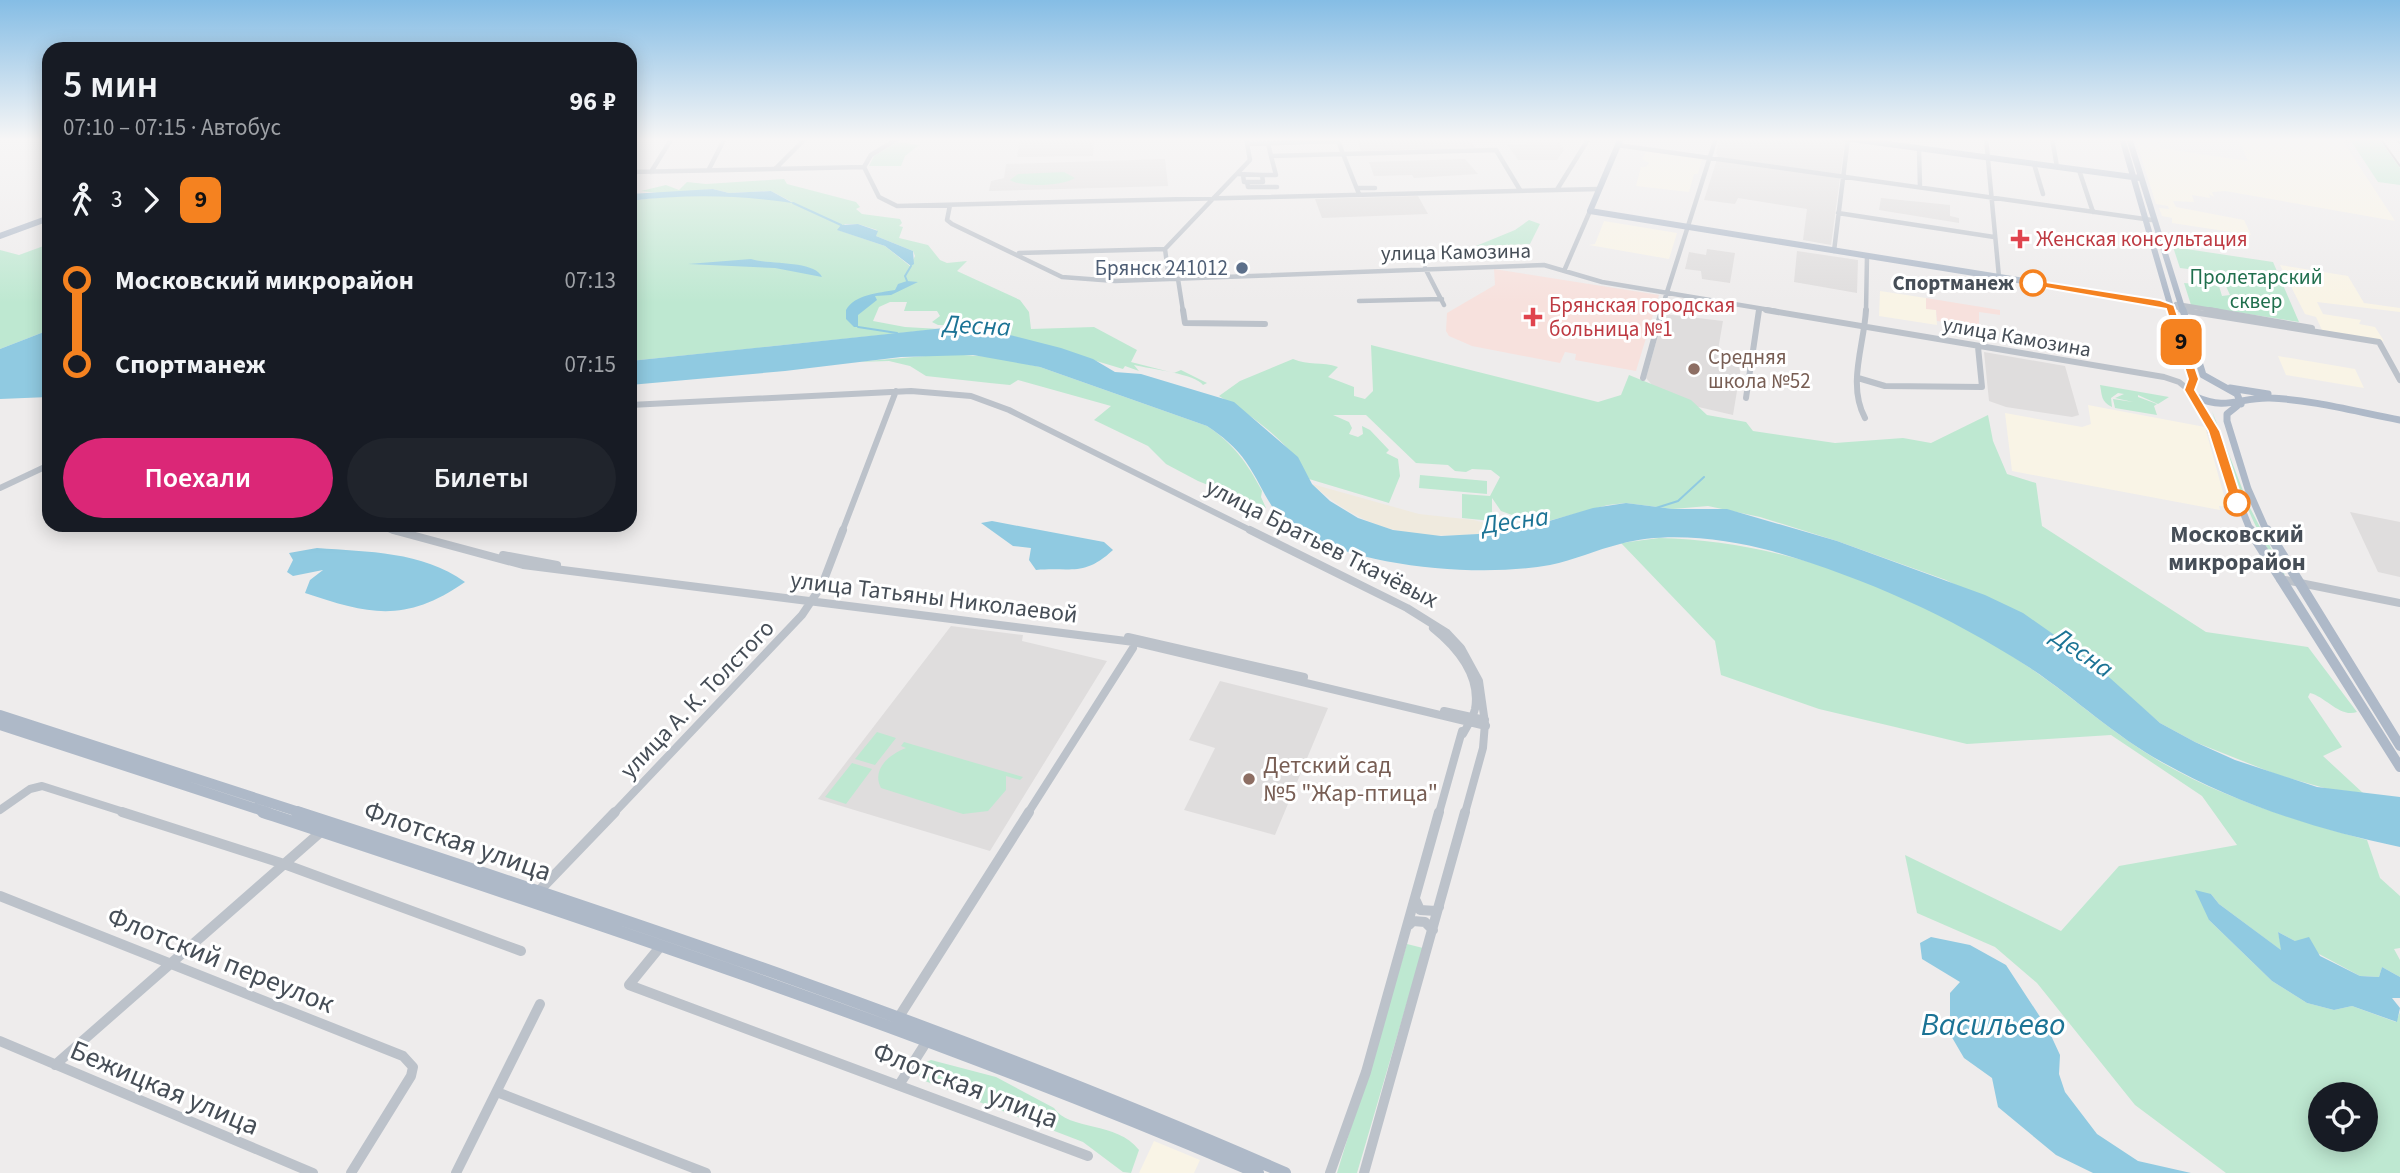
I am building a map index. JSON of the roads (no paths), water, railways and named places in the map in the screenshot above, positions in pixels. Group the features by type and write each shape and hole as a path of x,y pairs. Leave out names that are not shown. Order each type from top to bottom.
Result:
{"main road":[{"path":"1597,193 1590,211 2166,304"},
{"path":"2136,193 2192,387 2214,431 2230,485 2246,523 2398,763"},
{"path":"2144,193 2203,375 2241,398 2239,405 2227,414 2227,421 2248,489 2267,531 2400,746"},
{"path":"0,236 42,221"},
{"path":"2192,387 2224,387 2400,419"},
{"path":"2192,387 2214,405 2239,405 2271,398 2400,419"},
{"name":"Флотская улица","path":"0,715 538,893 895,1022 1285,1173"},
{"name":"Флотская улица","path":"0,724 660,947 895,1022 927,1041 1148,1120 1258,1173"}],"street":[{"path":"878,193 883,202 906,206 1322,193"},
{"path":"1015,253 1165,249 1218,193"},
{"path":"1643,377 1666,293 1698,193"},
{"path":"1834,251 1841,193"},
{"path":"1961,193 2152,220"},
{"path":"1991,193 1999,277"},
{"path":"2087,193 2093,212"},
{"name":"улица Камозина","path":"950,205 947,220 952,224 1062,277 1078,280 1178,279 1544,265 1586,279 2164,377 2192,387"},
{"path":"1564,271 1590,211"},
{"path":"1838,213 1994,237"},
{"path":"1165,249 1169,279"},
{"path":"1865,418 1860,411 1855,385 1865,327 1867,256"},
{"path":"1544,265 1568,262"},
{"path":"1359,302 1443,302 1425,268"},
{"path":"1178,279 1185,323 1265,324"},
{"path":"2166,304 2379,342 2400,380"},
{"path":"2181,307 2303,324 2322,332"},
{"path":"1746,398 1759,309"},
{"path":"1858,378 1885,386 1982,387 1978,347"},
{"name":"улица Братьев Ткачёвых","path":"637,406 895,393 950,395 983,402 1422,621 1447,639 1466,663 1472,677 1476,708"},
{"name":"улица Братьев Ткачёвых","path":"895,393 971,396 1009,410 1427,618 1461,645 1472,662 1483,692 1483,748 1364,1173"},
{"name":"улица А. К. Толстого","path":"538,893 766,655 814,599 895,393"},
{"path":"0,487 42,467"},
{"name":"улица Татьяны Николаевой","path":"400,532 523,565 814,599"},
{"name":"улица Татьяны Николаевой","path":"418,532 528,560 1134,642 1485,723"},
{"path":"2280,579 2400,603"},
{"name":"Флотская улица","path":"895,1022 1133,648"},
{"path":"1448,715 1476,708"},
{"path":"1330,1173 1366,1072 1463,734 1476,708"},
{"path":"1448,715 1460,726 1463,734"},
{"path":"0,810 30,789 42,786 284,864 521,951"},
{"path":"55,1065 323,831"},
{"name":"Флотский переулок","path":"0,896 403,1056 413,1067 411,1076 351,1173"},
{"path":"1416,900 1416,906 1426,913 1439,907"},
{"path":"1409,925 1413,921 1425,922 1433,930"},
{"name":"Флотская улица","path":"660,947 629,985 1088,1156"},
{"path":"456,1173 540,1004"},
{"name":"Бежицкая улица","path":"0,1041 309,1172"},
{"path":"899,1085 927,1041"},
{"path":"497,1091 706,1173"}],"water":[{"path":"774,193 793,203 712,196 637,200 637,194"},
{"path":"858,224 878,231 876,236 913,251 914,264 911,266 885,246 837,230 841,225"},
{"path":"751,259 801,265 818,272 822,277 775,268 688,264"},
{"path":"918,282 891,295 875,296 877,300 858,315 858,327 854,327 846,319 846,310 855,301 868,295 895,290 898,284"},
{"path":"954,327 998,332 1061,348 1093,359 1115,372 1141,374 1234,402 1298,457 1312,484 1330,501 1358,518 1393,530 1441,536 1478,534 1529,527 1593,508 1626,503 1673,509 1727,509 1837,541 1985,595 2023,613 2090,660 2160,723 2235,760 2317,787 2400,797 2400,847 2308,824 2219,791 2144,751 2027,666 1966,630 1871,585 1772,551 1716,540 1677,537 1638,540 1550,565 1522,569 1457,570 1389,562 1328,545 1291,527 1275,511 1242,457 1207,426 1040,367 973,355 901,357 637,384 637,360"},
{"path":"42,333 42,397 0,399 0,349"},
{"path":"992,521 1104,542 1113,550 1094,564 1085,567 1036,570 1029,560 1031,548 1013,546 981,523"},
{"path":"317,548 375,552 413,559 431,564 465,582 444,595 406,609 387,611 349,606 305,593 310,580 323,570 293,576 287,572 293,560 289,553"},
{"path":"2195,890 2211,894 2219,904 2281,950 2278,932 2295,941 2309,937 2320,956 2360,976 2379,977 2382,967 2400,977 2400,998 2392,998 2400,1008 2397,1022 2352,1006 2334,1010 2307,1003 2272,981 2209,920"},
{"name":"Васильево","path":"1931,937 1970,945 2006,965 2048,1029 2060,1055 2059,1074 2065,1092 2097,1134 2138,1161 2191,1173 2093,1173 2056,1155 1998,1107 1992,1078 1964,1058 1950,1034 1950,993 1960,982 1922,959 1920,943"}],"waterway":[{"path":"793,203 841,225"},
{"path":"907,281 905,276 911,266"},
{"path":"858,327 897,333"},
{"path":"1656,508 1678,501 1704,477"}],"place":[{"name":"Женская консультация","path":"2020,239"},
{"name":"Брянск 241012","path":"1242,268"},
{"name":"Спортманеж","path":"2033,283"},
{"name":"Брянская городская больница №1","path":"1533,317"},
{"name":"Средняя школа №52","path":"1694,369"},
{"name":"Московский микрорайон","path":"2237,503"},
{"name":"Детский сад №5 \"Жар-птица\"","path":"1249,779"}],"park label":[{"name":"Пролетарский сквер","path":"2256,289"}],"water label":[{"name":"Десна","path":"977,325"},
{"name":"Десна","path":"1515,520"},
{"name":"Десна","path":"2083,652"}]}
